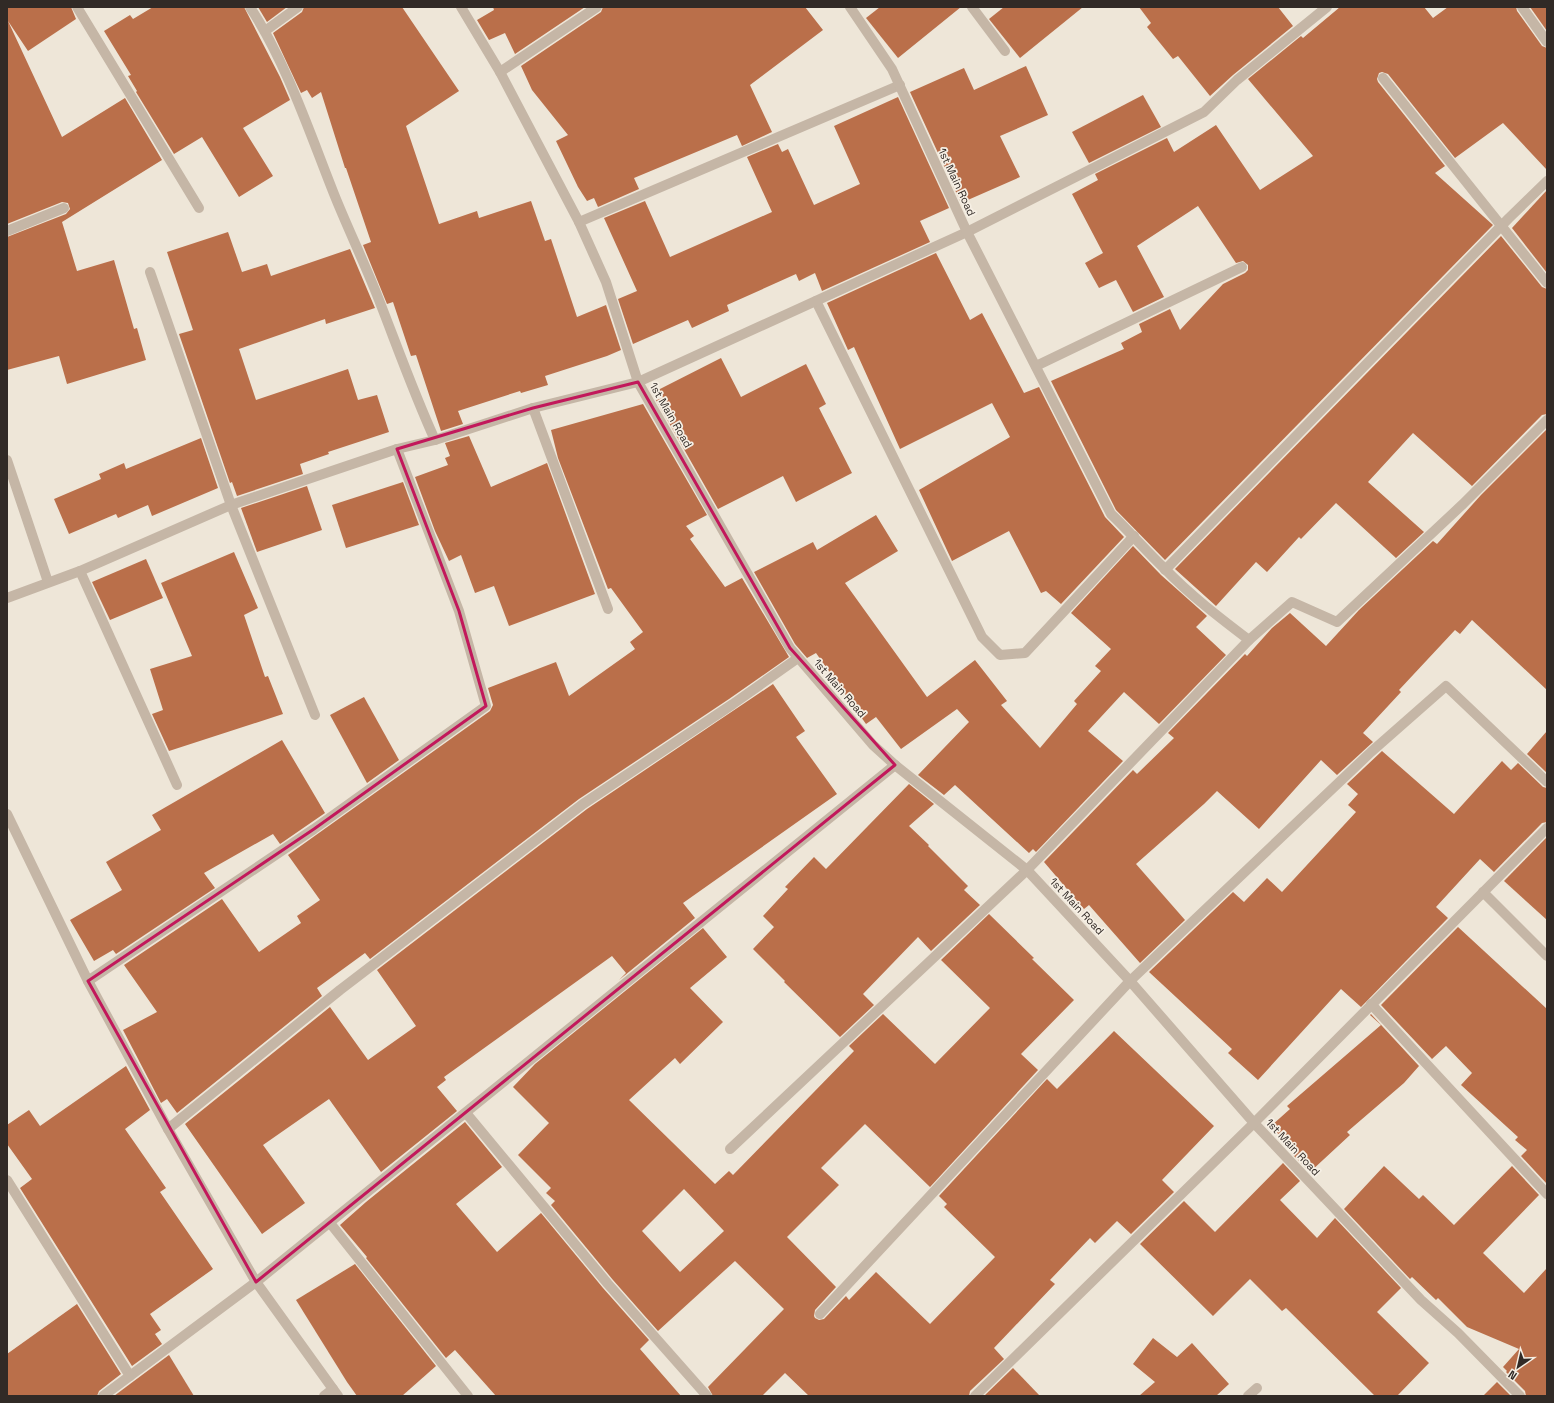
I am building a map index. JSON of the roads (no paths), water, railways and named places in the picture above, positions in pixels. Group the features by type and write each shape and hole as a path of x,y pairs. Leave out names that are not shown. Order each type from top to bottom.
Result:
{"street":[{"path":"77,7 199,208"},
{"path":"250,7 265,31 306,121 334,194 378,298 418,402 435,440"},
{"path":"265,31 298,7"},
{"path":"7,598 80,571 231,505 397,449 435,440 533,408 638,382 606,282 580,222 500,72 460,7"},
{"path":"500,72 597,7"},
{"name":"1st Main Road","path":"850,7 892,69 967,232 638,382 790,648 873,745 895,765 1027,870 1130,981 1254,1123 1420,1300 1458,1333 1520,1396"},
{"path":"972,7 1005,51"},
{"path":"1249,640 1206,606 1165,570 1134,536 1111,514 967,232 1204,112 1236,80 1328,7"},
{"path":"1522,7 1547,42"},
{"path":"1383,78 1547,283"},
{"path":"580,222 900,85"},
{"path":"1165,570 1502,225 1547,181"},
{"path":"7,231 64,208"},
{"path":"1036,366 1242,267"},
{"path":"150,272 231,505 315,716"},
{"path":"816,301 982,637 1000,655 1025,653 1134,536"},
{"path":"533,408 608,609"},
{"path":"730,1149 1027,870 1249,640 1292,602 1337,622 1458,509 1547,420"},
{"path":"88,981 314,829 486,706 459,611 397,449"},
{"path":"7,460 48,582"},
{"path":"80,571 176,785"},
{"path":"168,1129 340,990 583,804 734,704 798,658"},
{"path":"820,1314 1130,981 1371,752 1446,686 1547,782"},
{"path":"103,1396 256,1282 895,765"},
{"path":"7,814 88,981 168,1129 256,1282 336,1392 324,1396"},
{"path":"975,1396 1254,1123 1547,828"},
{"path":"1483,892 1547,956"},
{"path":"1371,1004 1547,1194"},
{"path":"466,1113 608,1284 707,1396"},
{"path":"7,1180 130,1376"},
{"path":"330,1223 468,1396"},
{"path":"1248,1396 1257,1388"}]}
